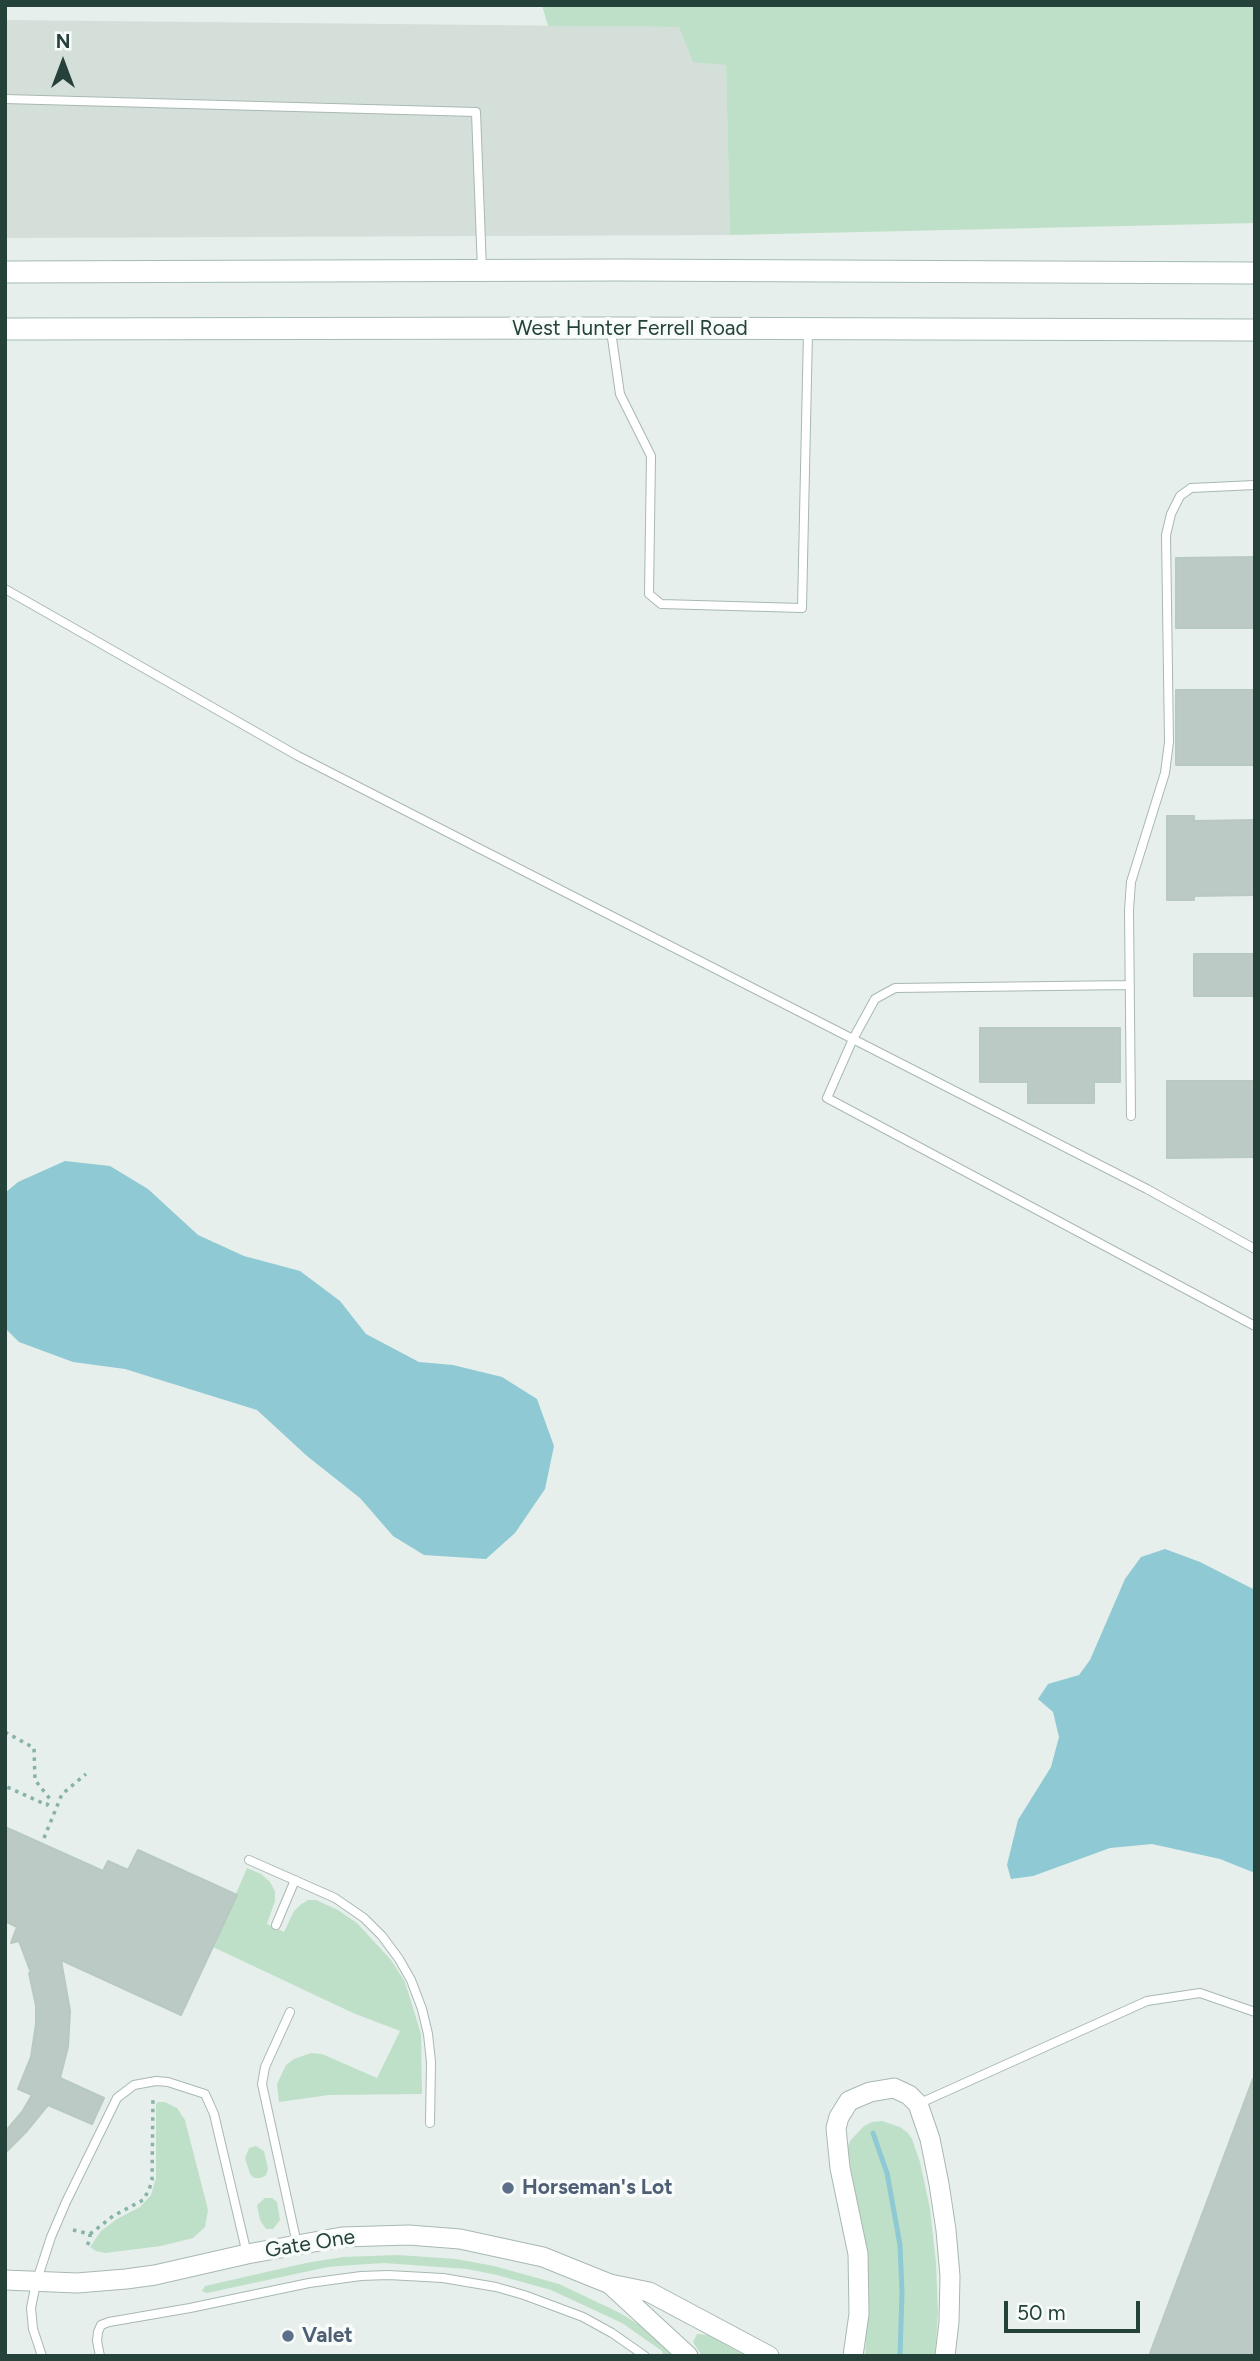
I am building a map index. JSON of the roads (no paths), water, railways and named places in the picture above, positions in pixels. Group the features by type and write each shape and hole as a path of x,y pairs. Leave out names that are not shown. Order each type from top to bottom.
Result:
{"main road":[{"path":"5,272 482,270 1255,273"},
{"name":"West Hunter Ferrell Road","path":"5,329 1255,330"}],"street":[{"path":"853,2356 859,2314 859,2267 855,2233 836,2142 839,2117 849,2101 870,2092 894,2088 909,2095 918,2104 930,2139 946,2230 950,2276 945,2356"},
{"name":"Gate One","path":"5,2280 36,2283 101,2282 145,2277 324,2239 409,2235 460,2239 543,2258 610,2284"},
{"path":"610,2284 688,2356"},
{"path":"610,2284 649,2292 769,2356"}],"lane":[{"path":"5,99 477,111 482,270"},
{"path":"611,328 621,394 651,456 649,594 661,604 802,608 808,330"},
{"path":"1131,1116 1131,882 1165,773 1168,742 1167,535 1171,514 1180,496 1191,488 1255,485"},
{"path":"5,589 298,756 1147,1189 1255,1249"},
{"path":"1130,985 895,988 875,999 827,1098 1255,1326"},
{"path":"249,1860 335,1898 364,1918 382,1936 411,1980 422,2009 431,2062 430,2123"},
{"path":"276,1925 295,1880"},
{"path":"918,2104 1146,2001 1200,1993 1255,2012"},
{"path":"290,2012 265,2067 262,2084 297,2244"},
{"path":"42,2356 31,2316 36,2283 66,2202 117,2098 134,2085 168,2082 205,2094 211,2105 247,2254"},
{"path":"100,2356 96,2341 97,2332 101,2325 109,2322 309,2283 388,2275 457,2280 524,2295 583,2317 645,2356"}],"water":[{"path":"65,1161 110,1166 148,1189 198,1235 244,1256 300,1271 340,1301 366,1334 419,1362 453,1365 502,1377 537,1399 554,1446 545,1489 515,1533 486,1559 424,1555 393,1536 360,1498 307,1456 257,1410 125,1369 73,1362 19,1342 5,1328 5,1193 18,1182"},
{"path":"1165,1549 1200,1562 1255,1590 1255,1873 1220,1859 1152,1844 1110,1848 1033,1876 1011,1879 1007,1865 1018,1820 1051,1767 1059,1737 1053,1712 1038,1699 1048,1684 1079,1675 1090,1660 1125,1579 1141,1557"}],"waterway":[{"path":"873,2133 887,2173 900,2245 900,2356"}],"place":[{"name":"Horseman's Lot","path":"508,2188"},
{"name":"Valet","path":"288,2336"}]}
